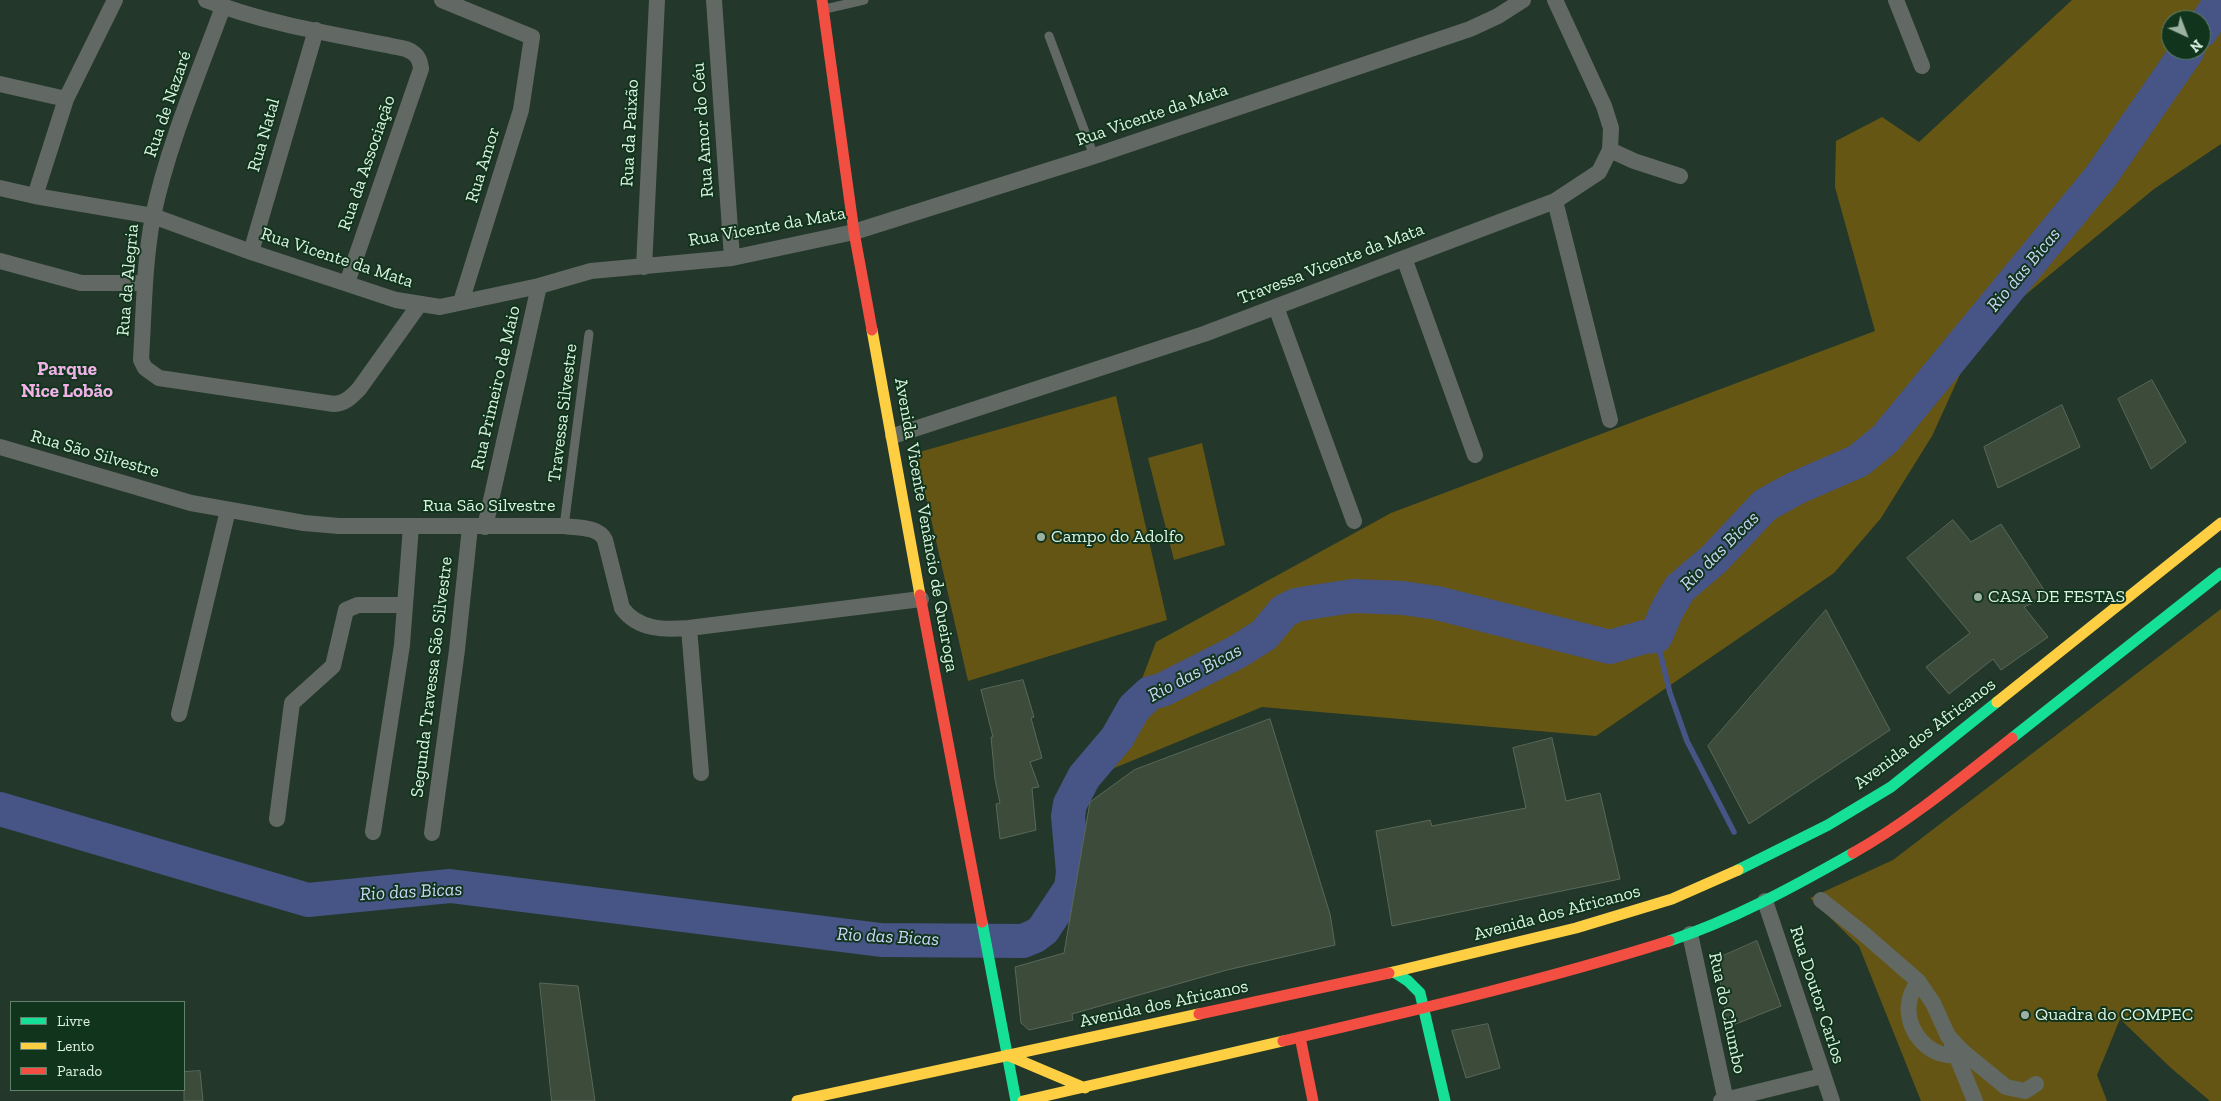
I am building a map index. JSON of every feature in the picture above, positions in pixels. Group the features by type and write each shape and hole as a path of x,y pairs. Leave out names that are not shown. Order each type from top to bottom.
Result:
{"main road":[{"name":"Avenida Vicente Venâncio de Queiroga","path":"822,5 854,232 1016,1101"},
{"name":"Avenida dos Africanos","path":"798,1101 1394,972 1576,928 1672,899 1762,859 1828,825 1891,787 2221,523"},
{"path":"1023,1101 1425,1008 1582,968 1690,934 1765,901 1876,840 1937,797 2221,573"},
{"path":"1394,972 1408,981 1420,993 1445,1101"},
{"path":"1300,1037 1313,1101"},
{"path":"1007,1055 1085,1088"}],"street":[{"path":"35,196 66,99 115,0"},
{"path":"206,0 223,7 316,30"},
{"name":"Rua Amor","path":"442,0 532,37 521,110 461,302"},
{"name":"Rua da Paixão","path":"644,267 657,0"},
{"name":"Rua Amor do Céu","path":"714,0 732,258"},
{"name":"Rua Vicente da Mata","path":"0,188 35,196 153,216 251,252 396,300 440,307 539,286 591,271 732,258 854,232 1094,156 1470,28 1498,16 1523,0"},
{"name":"Travessa Vicente da Mata","path":"893,436 1204,334 1555,201 1599,172 1610,150 1611,128 1604,106 1555,0"},
{"path":"1896,0 1922,66"},
{"name":"Rua de Nazaré","path":"153,216 176,135 223,7"},
{"name":"Rua da Associação","path":"316,30 406,49 414,52 418,57 420,69 347,283"},
{"name":"Rua Natal","path":"251,252 316,30"},
{"path":"0,84 66,99"},
{"path":"1610,150 1643,164 1680,176"},
{"path":"1555,201 1610,420"},
{"name":"Rua da Alegria","path":"153,216 145,283 141,360 145,368 159,378 334,404 341,403 348,400 359,388 419,305"},
{"path":"1404,258 1475,455"},
{"path":"0,261 81,283 145,283"},
{"name":"Rua Primeiro de Maio","path":"478,527 539,286"},
{"path":"1276,307 1354,520"},
{"name":"Rua São Silvestre","path":"0,447 190,504 304,523 478,527 564,526 596,530 602,534 622,608 637,623 657,628 689,628 921,599"},
{"path":"179,714 228,510"},
{"path":"373,832 402,645 411,526"},
{"name":"Segunda Travessa São Silvestre","path":"432,833 457,650 478,527"},
{"path":"277,819 292,703 334,666 346,610 358,605 405,606"},
{"path":"689,628 701,773"},
{"path":"1822,900 1918,981 1933,1003 1974,1101"},
{"name":"Rua Doutor Carlos","path":"1765,901 1822,1076 1832,1101"},
{"name":"Rua do Chumbo","path":"1690,934 1724,1101"},
{"path":"1918,981 1908,1004 1911,1023 1923,1044 1943,1055 1955,1055"},
{"path":"1948,1036 1962,1051 2006,1087 2032,1092"},
{"path":"1724,1101 1822,1076"}],"lane":[{"path":"822,5 864,0"},
{"path":"1049,36 1094,156"},
{"name":"Travessa Silvestre","path":"564,526 589,334"}],"shaded area":[{"path":"2072,0 2221,0 2221,144 2154,189 1979,333 1932,436 1881,518 1834,573 1596,736 1262,707 1107,771 1156,642 1391,513 1875,331 1835,187 1836,141 1882,117 1919,142"},
{"name":"Campo do Adolfo","path":"1116,396 1167,620 968,681 916,453"},
{"path":"1202,443 1225,545 1174,560 1148,458"},
{"path":"2221,609 2221,1101 2210,1101 2171,1068 2120,1019 2097,1075 2107,1101 1921,1101 1859,946 1810,898 1893,860"}],"building":[{"path":"2152,380 2186,442 2151,469 2118,399"},
{"path":"2062,405 2080,447 1998,488 1984,447"},
{"name":"CASA DE FESTAS","path":"1953,520 1971,542 2001,524 2048,596 2024,607 2048,637 2001,670 1993,659 1949,694 1926,667 1970,633 1907,558"},
{"path":"1826,610 1890,730 1749,824 1708,746"},
{"path":"1023,680 1034,717 1031,718 1042,758 1030,762 1039,787 1032,788 1036,830 1000,839 996,804 1000,803 995,779 991,737 993,737 981,690"},
{"path":"1270,719 1330,914 1335,945 1227,970 1072,1014 1073,1020 1029,1030 1021,1023 1015,967 1064,953 1090,802 1134,770"},
{"path":"1552,738 1566,801 1600,793 1620,879 1392,926 1376,831 1430,820 1432,826 1526,808 1513,748"},
{"path":"1757,941 1781,1006 1728,1027 1716,959"},
{"path":"540,983 578,986 595,1101 552,1101"},
{"path":"1488,1024 1500,1068 1466,1078 1452,1031"},
{"path":"200,1071 203,1101 184,1101 185,1072"}],"waterway":[{"name":"Rio das Bicas","path":"2211,16 2221,1"},
{"name":"Rio das Bicas","path":"0,809 308,900 450,886 881,940 1023,941 1043,930 1071,888 1073,872 1068,816 1070,804 1084,777 1117,738 1134,708 1150,693 1162,690 1237,652 1264,635 1284,611 1296,605 1353,596 1403,598 1437,603 1610,647 1644,637 1656,636 1667,610 1680,588 1714,559 1765,505 1796,488 1858,461 1885,439 2101,176 2181,60"},
{"path":"1656,636 1670,693 1687,741 1734,832"}],"traffic: fast":[{"path":"2012,738 2221,573"},
{"path":"1738,870 1828,825 1891,787 1997,702"},
{"path":"1669,941 1740,913 1853,853"},
{"path":"982,922 1016,1101"},
{"path":"1394,972 1408,981 1420,993 1445,1101"}],"traffic: slow":[{"path":"872,330 920,595"},
{"path":"1997,702 2221,523"},
{"path":"1389,973 1576,928 1672,899 1738,870"},
{"path":"797,1101 1199,1014"},
{"path":"1023,1101 1283,1041"},
{"path":"1007,1055 1085,1088"}],"traffic: jam":[{"path":"822,0 854,232 872,330"},
{"path":"920,595 982,922"},
{"path":"1853,853 1915,813 2012,738"},
{"path":"1283,1041 1525,982 1669,941"},
{"path":"1199,1014 1389,973"},
{"path":"1300,1037 1313,1101"}],"place":[{"name":"Campo do Adolfo","path":"1041,537"},
{"name":"CASA DE FESTAS","path":"1978,597"},
{"name":"Quadra do COMPEC","path":"2025,1015"}],"district":[{"name":"Parque Nice Lobão","path":"67,381"}]}
